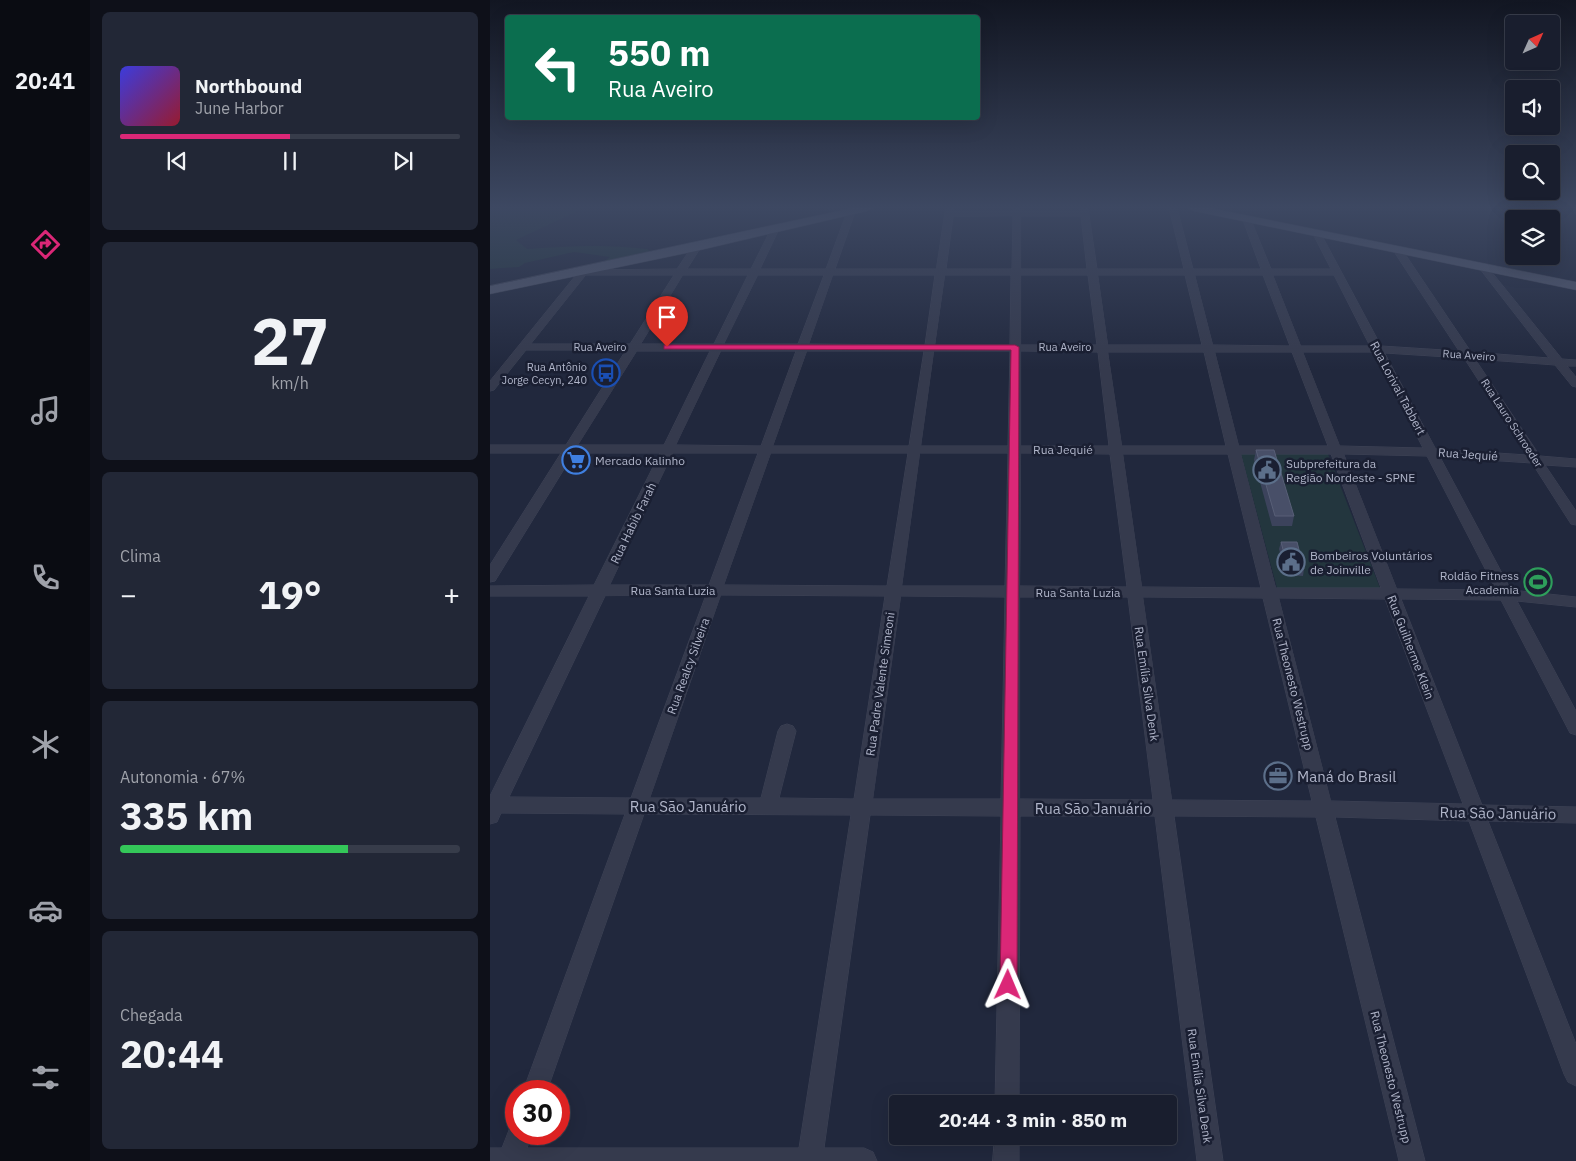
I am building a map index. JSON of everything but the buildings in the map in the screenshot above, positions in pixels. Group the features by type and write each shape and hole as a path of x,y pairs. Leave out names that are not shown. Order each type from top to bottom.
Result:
{"main road":[{"path":"490,290 627,262"},
{"path":"1459,262 1517,272"},
{"path":"1468,262 1575,286"}],"street":[{"path":"490,577 686,262"},
{"name":"Rua Habib Farah","path":"492,808 600,591 759,262"},
{"name":"Rua Realcy Silveira","path":"539,1080 833,262"},
{"name":"Rua Padre Valente Simeoni","path":"810,1160 941,262"},
{"path":"1007,1095 1016,262"},
{"name":"Rua Emília Silva Denk","path":"1091,262 1210,1161"},
{"name":"Rua Theonesto Westrupp","path":"1187,262 1412,1161"},
{"name":"Rua Guilherme Klein","path":"1263,262 1576,1074"},
{"name":"Rua Lorival Tabbert","path":"1332,262 1576,728"},
{"name":"Rua Lauro Schroeder","path":"1406,262 1576,521"},
{"path":"1483,267 1576,384"},
{"path":"490,388 583,272 1337,272"},
{"name":"Rua Aveiro","path":"523,347 1378,349 1576,362"},
{"name":"Rua Jequié","path":"490,449 1335,450 1431,452 1576,463"},
{"name":"Rua Santa Luzia","path":"490,591 1390,593 1506,595 1576,602"},
{"path":"768,806 786,731"},
{"name":"Rua São Januário","path":"492,808 638,805 1324,809 1576,815"},
{"path":"510,1161 516,1145"},
{"path":"1006,1161 1007,1145"},
{"path":"490,1161 864,1161"}],"shaded area":[{"path":"490,262 529,262 519,267 490,269"},
{"path":"1241,454 1328,454 1380,588 1277,588"}],"place":[{"name":"Rua Antônio Jorge Cecyn, 240","path":"606,373"},
{"name":"Mercado Kalinho","path":"576,460"},
{"name":"Subprefeitura da Região Nordeste - SPNE","path":"1267,470"},
{"name":"Bombeiros Voluntários de Joinville","path":"1291,562"},
{"name":"Roldão Fitness Academia","path":"1538,582"},
{"name":"Maná do Brasil","path":"1278,776"}],"route":[{"path":"667,347 1015,347 1008,985"}]}
